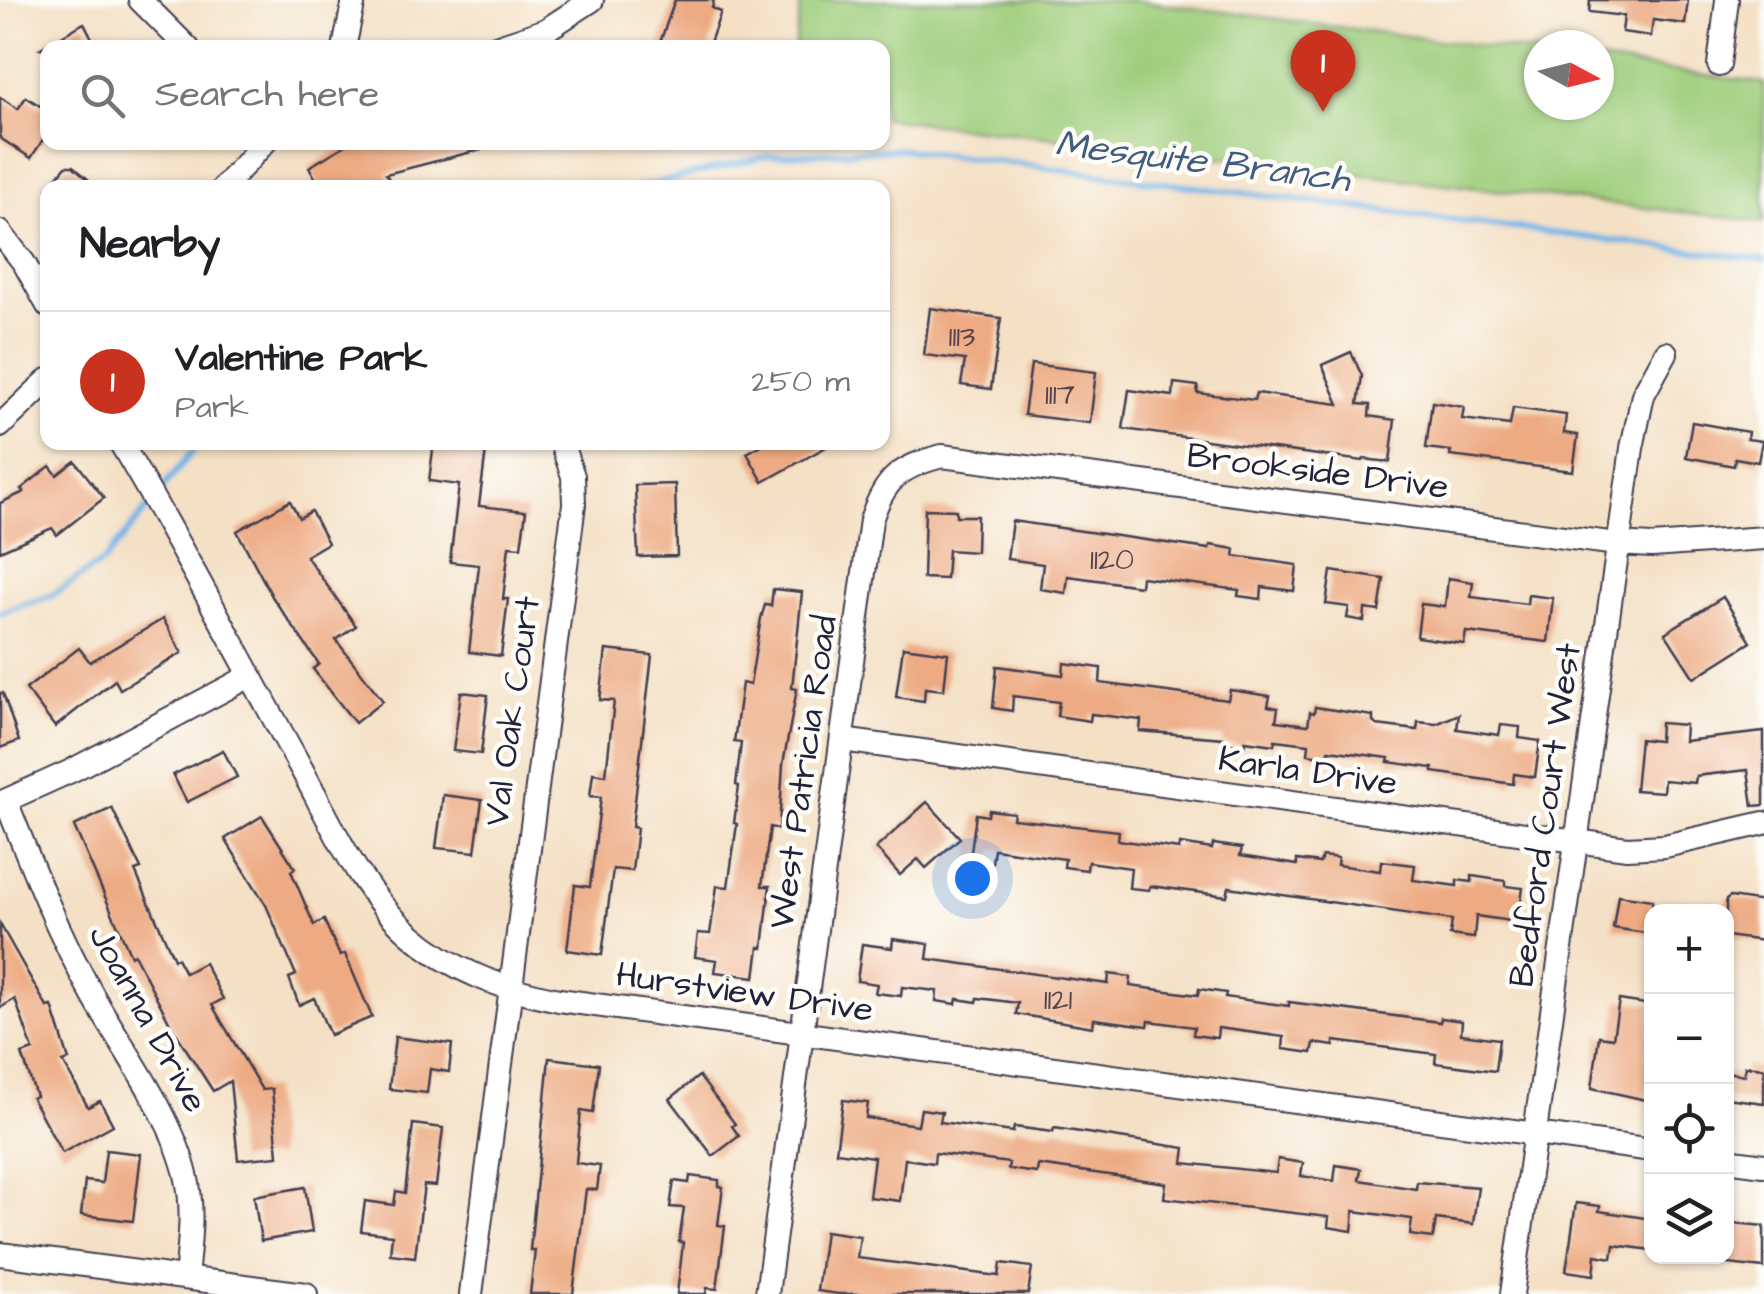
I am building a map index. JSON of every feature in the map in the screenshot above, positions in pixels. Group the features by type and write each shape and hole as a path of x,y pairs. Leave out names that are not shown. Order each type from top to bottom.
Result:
{"street":[{"path":"140,0 180,40"},
{"path":"346,40 354,0"},
{"path":"516,40 546,30 592,0"},
{"path":"1719,65 1727,0"},
{"path":"230,180 258,150"},
{"path":"0,232 40,292"},
{"name":"Bedford Court West","path":"1512,1294 1617,544 1643,395 1666,353"},
{"path":"0,426 40,388"},
{"name":"Hurstview Drive","path":"125,450 166,518 363,880 410,934 468,974 510,990 802,1035 1644,1149"},
{"name":"Val Oak Court","path":"472,1294 574,504 573,476 564,450"},
{"name":"Brookside Drive","path":"879,498 892,478 915,464 942,456 1617,544 1652,546 1764,538"},
{"name":"West Patricia Road","path":"766,1294 872,520 879,498"},
{"path":"3,802 71,771 250,676"},
{"name":"Karla Drive","path":"842,740 1627,848 1665,846 1764,823"},
{"name":"Joanna Drive","path":"3,802 39,887 91,992 177,1144 191,1226 186,1278"},
{"path":"1734,1161 1764,1165"},
{"path":"0,1254 306,1294"}],"green space":[{"path":"801,0 1132,0 1524,51 1524,120 1614,120 1614,63 1764,83 1764,222 890,119 890,40 796,40"}],"building":[{"path":"675,0 714,0 712,8 721,12 711,40 661,40"},
{"path":"1590,0 1688,0 1685,24 1653,20 1651,36 1622,32 1624,16 1589,12"},
{"path":"84,23 93,40 55,40"},
{"path":"0,97 18,109 26,97 40,106 40,144 31,158 0,138"},
{"path":"338,150 479,150 386,174 389,180 316,180 309,167"},
{"path":"66,166 73,166 89,180 55,180"},
{"path":"930,308 1001,318 991,389 961,385 965,360 924,355"},
{"path":"1351,352 1362,376 1358,404 1370,405 1369,416 1395,420 1390,462 1123,429 1129,390 1173,396 1174,383 1198,386 1197,393 1254,400 1256,393 1339,404 1322,365"},
{"path":"1031,364 1096,372 1090,423 1024,415"},
{"path":"1432,402 1464,407 1462,419 1510,425 1513,408 1566,415 1564,433 1578,435 1573,471 1450,456 1451,451 1426,448"},
{"path":"1692,422 1748,432 1747,439 1762,441 1758,462 1735,458 1734,466 1686,457"},
{"path":"433,450 486,450 479,506 526,511 521,547 509,546 501,656 469,652 479,565 450,562 459,485 429,481"},
{"path":"752,450 821,450 763,482 747,453"},
{"path":"75,461 104,498 57,535 52,528 0,551 0,503 24,492 21,489 50,466 57,475"},
{"path":"675,484 677,556 638,557 635,485"},
{"path":"290,501 299,518 311,511 328,543 306,556 356,626 336,640 383,701 355,723 313,669 319,664 273,598 237,531"},
{"path":"925,509 956,510 956,516 977,516 976,552 948,550 946,579 923,578"},
{"path":"1012,521 1209,549 1210,545 1235,549 1234,556 1297,565 1294,591 1262,587 1261,599 1238,596 1239,590 1141,577 1140,586 1068,576 1066,593 1040,589 1043,564 1007,559"},
{"path":"1331,571 1384,579 1379,611 1365,609 1364,621 1347,618 1349,607 1326,604"},
{"path":"1448,578 1473,582 1471,597 1527,604 1528,595 1553,598 1548,642 1466,632 1464,644 1417,637 1421,604 1445,607"},
{"path":"773,589 802,592 792,688 797,689 783,764 779,829 770,827 762,886 770,886 763,948 759,947 755,977 715,972 717,960 695,957 698,933 710,934 717,886 728,887 737,824 734,823 741,743 734,742 742,683 750,685 761,618 765,605 771,606"},
{"path":"1723,597 1751,642 1694,678 1665,633"},
{"path":"163,619 182,653 120,689 115,680 55,727 26,689 79,648 90,662"},
{"path":"903,647 948,653 944,690 925,688 924,701 896,697"},
{"path":"606,650 652,655 632,827 637,828 632,871 613,869 602,955 567,950 575,885 590,887 601,797 590,796 593,773 606,775 614,701 600,700"},
{"path":"1064,663 1101,668 1100,683 1228,700 1230,690 1270,696 1268,706 1278,708 1276,721 1308,725 1315,707 1373,716 1377,725 1417,730 1418,722 1436,724 1459,714 1457,729 1499,735 1501,725 1520,727 1519,738 1540,741 1535,777 1514,774 1513,784 1433,772 1433,768 1388,762 1389,758 1329,750 1327,757 1308,754 1309,744 1275,740 1274,745 1245,741 1244,746 1222,743 1223,738 1140,731 1141,720 1091,714 1090,721 1057,716 1059,702 1013,696 1012,711 993,708 997,666 1063,675"},
{"path":"461,692 488,695 481,754 453,751"},
{"path":"0,693 19,741 0,748"},
{"path":"1660,723 1685,725 1684,741 1764,732 1764,805 1753,806 1748,770 1696,776 1695,783 1664,780 1663,792 1635,790 1640,739 1659,741"},
{"path":"223,750 237,777 187,802 173,775"},
{"path":"443,795 482,800 475,852 436,848"},
{"path":"927,802 960,838 926,868 918,859 900,875 876,848"},
{"path":"112,808 141,869 135,871 174,959 185,973 204,963 223,999 212,1005 262,1090 272,1089 278,1156 238,1160 230,1081 213,1091 172,1027 134,954 131,956 74,826"},
{"path":"989,810 1014,813 1013,819 1119,831 1118,840 1179,849 1180,844 1212,849 1213,844 1242,848 1240,856 1297,865 1297,860 1320,863 1322,856 1338,858 1337,865 1380,871 1381,861 1415,865 1413,880 1457,886 1457,880 1472,882 1472,876 1505,881 1505,886 1523,888 1518,922 1476,916 1474,938 1450,935 1452,920 1229,887 1227,896 1150,886 1149,890 1129,888 1131,868 1088,862 1087,870 1064,867 1065,859 994,849 991,870 969,867 976,814 988,816"},
{"path":"262,816 295,868 291,871 314,925 324,920 340,956 345,954 372,1017 330,1035 314,998 299,1005 289,978 296,975 266,905 225,839"},
{"path":"1618,895 1652,900 1652,904 1644,904 1644,933 1613,928"},
{"path":"1730,897 1764,902 1764,941 1734,937 1734,904 1726,904"},
{"path":"0,924 47,1007 52,1006 69,1060 63,1062 88,1107 100,1101 113,1125 62,1153 32,1098 36,1096 22,1054 33,1050 15,999 0,1008"},
{"path":"893,939 929,944 927,959 1108,984 1109,974 1131,977 1130,986 1198,995 1199,989 1226,993 1225,997 1289,1006 1289,1002 1440,1022 1441,1018 1462,1021 1461,1034 1499,1039 1495,1071 1435,1063 1436,1054 1334,1041 1334,1046 1314,1043 1312,1053 1283,1049 1284,1037 1218,1028 1217,1038 1193,1035 1194,1027 1149,1021 1148,1026 1094,1019 1093,1027 1016,1014 1018,1003 978,998 977,1002 957,999 956,1004 936,1001 937,991 902,987 901,996 875,993 877,984 857,981 862,944 892,948"},
{"path":"1619,1000 1644,1004 1644,1100 1592,1088 1599,1036 1613,1038"},
{"path":"395,1037 452,1044 449,1072 430,1069 427,1093 389,1089"},
{"path":"549,1058 599,1064 593,1113 581,1111 576,1163 600,1166 597,1190 586,1189 573,1294 530,1294 535,1250 530,1250"},
{"path":"1745,1066 1764,1068 1764,1103 1734,1099 1734,1073 1744,1075"},
{"path":"699,1076 735,1124 732,1126 739,1136 713,1156 670,1099"},
{"path":"843,1100 868,1103 866,1118 918,1125 921,1109 942,1112 940,1122 1013,1132 1014,1127 1053,1132 1054,1128 1185,1148 1183,1163 1276,1173 1278,1159 1303,1163 1301,1176 1334,1181 1336,1165 1361,1169 1359,1180 1416,1189 1417,1182 1478,1187 1473,1224 1436,1219 1433,1238 1410,1235 1412,1219 1354,1211 1352,1231 1328,1227 1329,1217 1164,1198 1166,1183 1038,1165 1037,1173 1008,1169 1009,1163 935,1153 934,1163 905,1159 900,1201 869,1197 874,1157 836,1152"},
{"path":"413,1124 443,1128 436,1186 424,1185 415,1257 390,1254 392,1235 361,1231 365,1201 394,1205 396,1191 405,1193"},
{"path":"106,1150 141,1154 133,1221 81,1215 85,1181 102,1183"},
{"path":"690,1176 719,1180 723,1187 718,1225 725,1226 717,1289 707,1288 706,1294 677,1294 684,1208 670,1207 674,1181 689,1183"},
{"path":"305,1187 312,1232 261,1241 254,1196"},
{"path":"1576,1203 1644,1218 1644,1249 1614,1245 1612,1258 1596,1255 1594,1275 1566,1271"},
{"path":"1734,1223 1764,1226 1764,1268 1728,1264 1734,1264"},
{"path":"825,1231 860,1236 857,1258 999,1276 1001,1263 1032,1267 1028,1294 817,1291"}],"waterway":[{"name":"Mesquite Branch","path":"669,180 767,156 882,150"},
{"name":"Mesquite Branch","path":"890,150 1764,260"},
{"name":"Mesquite Branch","path":"156,496 193,450"},
{"name":"Mesquite Branch","path":"0,612 51,596 104,561 149,506"}],"place":[{"name":"Valentine Park","path":"1323,112"}]}
